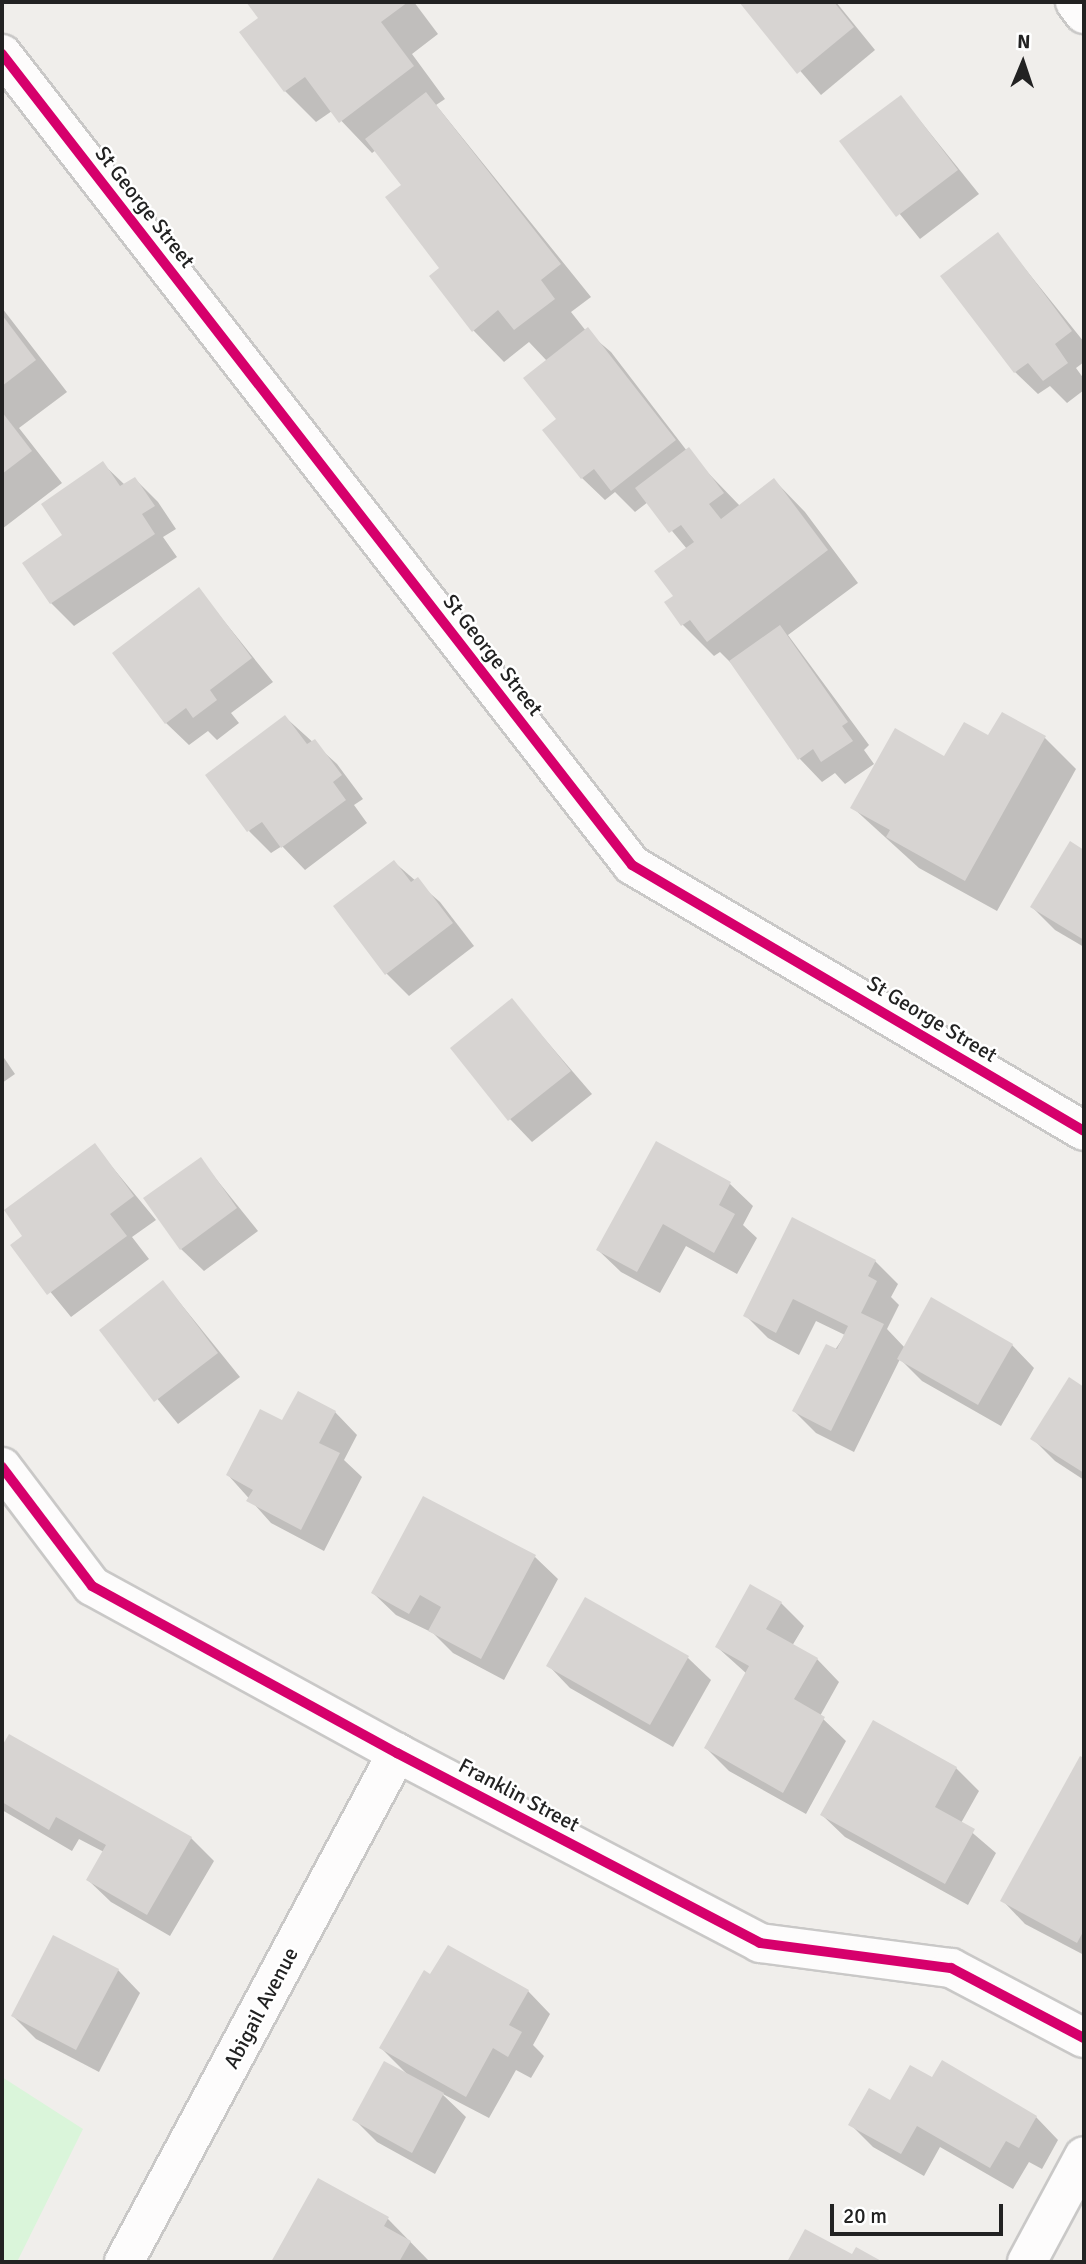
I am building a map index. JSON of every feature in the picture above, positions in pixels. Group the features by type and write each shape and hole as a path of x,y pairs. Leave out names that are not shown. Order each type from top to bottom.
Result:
{"street":[{"path":"1075,2 1084,14"},
{"name":"St George Street","path":"2,54 632,864 1084,1131"},
{"name":"Franklin Street","path":"2,1467 92,1586 397,1753 760,1943 951,1968 1084,2038"},
{"name":"Abigail Avenue","path":"124,2262 397,1753"},
{"path":"1027,2262 1084,2156"}],"green space":[{"path":"2,2077 83,2129 17,2262 2,2262"}],"building":[{"path":"246,2 408,2 381,22 414,66 339,123 305,77 284,92 239,32 258,18"},
{"path":"739,2 834,2 854,27 797,74"},
{"path":"426,92 561,264 541,280 555,299 514,330 498,310 472,332 429,276 439,268 385,197 401,185 365,139"},
{"path":"901,95 958,170 896,217 839,141"},
{"path":"998,232 1072,331 1055,344 1068,363 1043,381 1028,363 1014,373 940,276"},
{"path":"2,315 36,360 2,386"},
{"path":"588,327 676,440 611,491 594,469 581,479 542,430 556,419 523,378"},
{"path":"2,412 32,451 2,474"},
{"path":"689,447 724,493 709,504 721,519 774,478 828,550 707,642 690,620 681,626 664,602 673,596 654,571 694,542 681,525 669,533 635,488"},
{"path":"103,461 120,486 135,477 155,506 142,514 155,534 50,604 22,563 62,535 41,504"},
{"path":"199,587 252,658 210,690 217,700 193,718 186,708 165,724 112,653"},
{"path":"780,625 848,722 842,726 853,741 821,762 813,749 798,760 729,661"},
{"path":"1002,712 1046,736 965,881 886,837 890,830 850,808 895,728 944,756 964,722 988,735"},
{"path":"285,715 307,744 315,739 342,775 333,782 346,800 281,848 262,822 247,832 205,775"},
{"path":"1070,841 1084,850 1084,940 1030,907"},
{"path":"394,860 411,882 418,877 453,923 385,975 333,906"},
{"path":"512,998 571,1071 508,1121 450,1048"},
{"path":"656,1141 731,1182 719,1205 735,1214 714,1253 663,1224 637,1272 596,1250"},
{"path":"95,1143 134,1196 110,1214 127,1236 47,1295 10,1245 22,1236 4,1210"},
{"path":"201,1157 237,1208 180,1250 143,1198"},
{"path":"792,1217 876,1260 868,1276 877,1281 861,1313 884,1324 831,1431 792,1411 826,1344 837,1349 848,1326 793,1299 776,1333 743,1316"},
{"path":"163,1280 218,1353 154,1402 99,1330"},
{"path":"931,1297 1013,1344 978,1405 897,1359"},
{"path":"1069,1377 1084,1387 1084,1473 1030,1439"},
{"path":"298,1391 336,1411 319,1443 340,1453 301,1530 246,1501 253,1490 226,1475 260,1409 282,1420"},
{"path":"423,1496 536,1555 481,1659 428,1631 441,1607 420,1595 409,1614 371,1593"},
{"path":"750,1584 782,1602 766,1629 818,1658 794,1699 825,1717 783,1793 704,1748 749,1666 715,1647"},
{"path":"585,1597 689,1656 650,1725 546,1666"},
{"path":"873,1720 957,1767 935,1807 975,1829 945,1884 820,1815"},
{"path":"9,1734 192,1837 147,1915 86,1880 106,1845 56,1817 49,1830 2,1802 2,1746"},
{"path":"1080,1756 1084,1758 1084,1930 1077,1943 1000,1901"},
{"path":"53,1935 119,1969 76,2050 11,2016"},
{"path":"448,1945 529,1990 509,2025 522,2032 508,2057 493,2048 466,2097 379,2048 424,1970 430,1974"},
{"path":"942,2060 1037,2116 1019,2148 1006,2141 990,2168 917,2126 901,2154 848,2125 869,2088 890,2100 910,2065 932,2077"},
{"path":"384,2061 444,2093 412,2153 352,2120"},
{"path":"318,2178 389,2217 384,2226 411,2241 399,2262 271,2262"},
{"path":"805,2229 852,2254 856,2247 883,2262 787,2262"}],"cycle path":[{"path":"2,54 632,865 1084,1131"},
{"path":"2,1467 92,1586 397,1753 760,1943 951,1968 1084,2038"}]}
